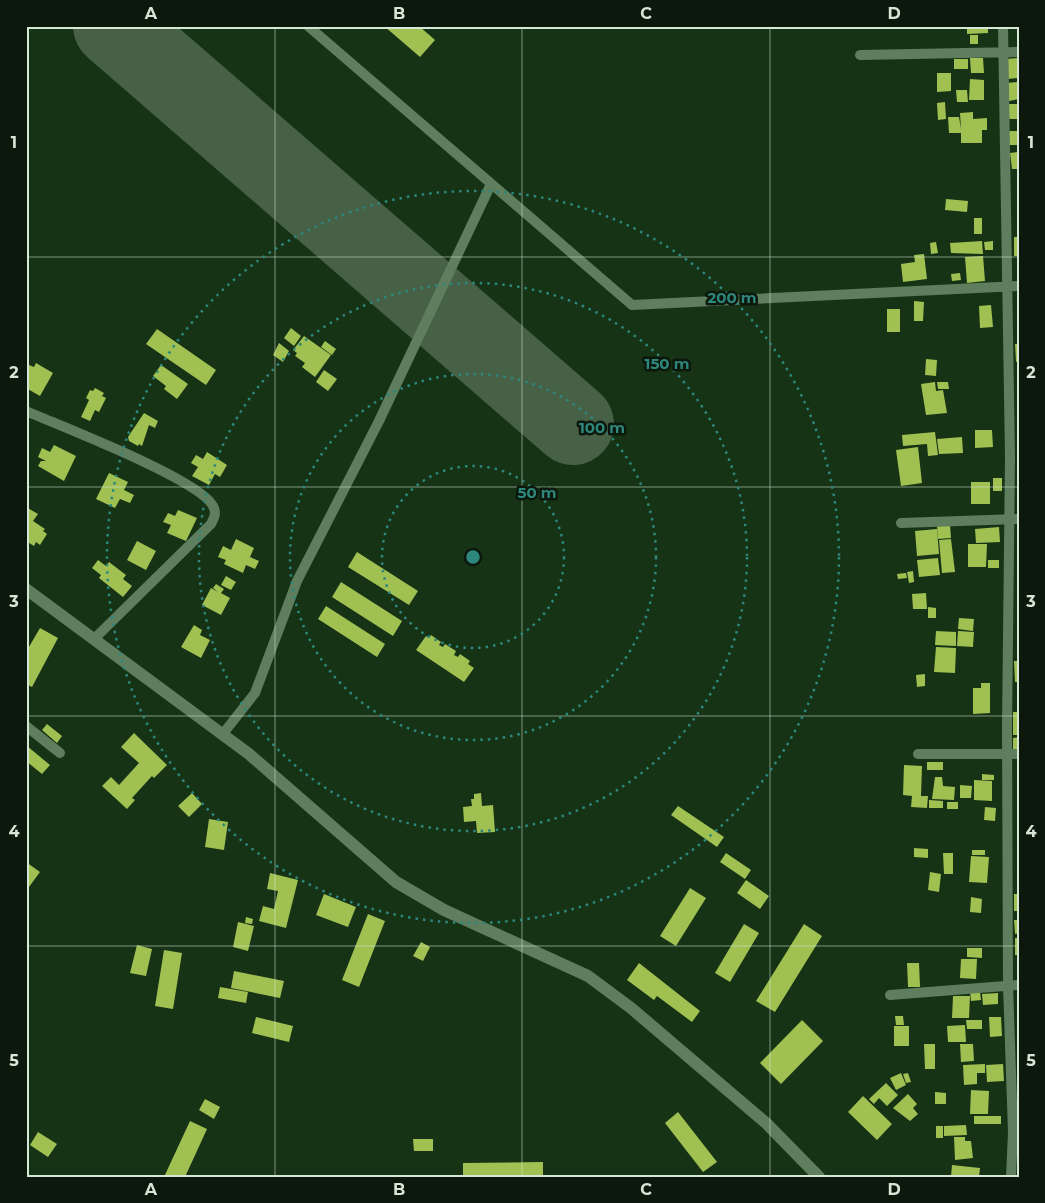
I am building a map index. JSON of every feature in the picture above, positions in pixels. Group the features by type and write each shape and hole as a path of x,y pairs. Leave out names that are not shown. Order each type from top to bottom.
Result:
{"street":[{"path":"308,26 632,305 1019,286"},
{"path":"1003,26 1006,287 1014,519 1007,755 1008,985 1013,1132 1011,1177"},
{"path":"860,55 1019,52"},
{"path":"222,735 255,693 297,581 379,421 492,184"},
{"path":"26,411 144,461 181,482 208,500 214,507 215,516 211,524 94,639"},
{"path":"901,523 1014,519"},
{"path":"26,589 249,754 396,882 444,910 588,976 631,1008 766,1123 819,1177"},
{"path":"26,726 60,753"},
{"path":"918,754 1019,754"},
{"path":"890,995 1019,985"}],"building":[{"path":"384,26 419,26 435,40 420,57"},
{"path":"967,26 988,26 988,33 967,34"},
{"path":"970,35 978,35 978,44 970,44"},
{"path":"970,58 983,58 984,73 971,73"},
{"path":"1019,58 1019,78 1007,79 1005,59"},
{"path":"954,59 968,59 968,69 954,69"},
{"path":"937,73 951,73 951,91 937,92"},
{"path":"970,79 984,80 984,100 969,100"},
{"path":"1019,82 1019,99 1009,101 1005,83"},
{"path":"956,90 967,90 968,102 957,102"},
{"path":"945,102 946,119 938,120 937,103"},
{"path":"1008,104 1019,104 1019,119 1008,119"},
{"path":"973,112 973,119 987,118 987,130 982,130 982,143 961,143 961,133 949,133 948,117 959,117 961,129 960,113"},
{"path":"1008,131 1019,131 1019,145 1009,145"},
{"path":"1019,152 1019,169 1012,169 1010,153"},
{"path":"946,199 968,201 967,212 945,210"},
{"path":"974,218 982,218 982,234 974,234"},
{"path":"1014,237 1019,237 1019,256 1014,256"},
{"path":"982,241 983,254 951,253 950,243"},
{"path":"993,241 993,250 985,250 984,242"},
{"path":"936,242 938,253 931,254 930,243"},
{"path":"924,254 927,279 903,282 901,264 915,262 914,255"},
{"path":"983,256 985,281 967,283 965,257"},
{"path":"960,273 961,280 952,281 951,274"},
{"path":"914,301 924,302 923,321 914,321"},
{"path":"991,305 993,327 980,328 979,306"},
{"path":"887,309 900,309 900,332 887,332"},
{"path":"291,328 301,336 294,346 284,338"},
{"path":"157,329 216,370 206,385 146,344"},
{"path":"304,336 331,355 315,377 302,367 305,363 295,356 297,353 293,350"},
{"path":"325,341 336,349 332,355 321,347"},
{"path":"279,343 289,351 283,362 273,355"},
{"path":"1015,344 1019,344 1019,361 1016,362"},
{"path":"926,359 937,360 936,376 925,375"},
{"path":"36,363 53,373 40,396 26,388 26,370 29,365 34,367"},
{"path":"161,365 188,384 177,399 164,389 166,386 153,376"},
{"path":"324,370 337,379 328,391 316,382"},
{"path":"935,382 936,391 943,390 947,413 926,415 921,384"},
{"path":"937,382 948,382 949,389 938,389"},
{"path":"95,388 104,393 102,396 106,398 99,412 95,410 90,421 81,417 89,400 86,398 90,390 93,391"},
{"path":"144,413 158,421 155,428 149,425 142,446 139,444 138,446 129,441 128,437"},
{"path":"975,430 992,430 993,447 975,448"},
{"path":"935,432 938,455 928,456 927,444 903,446 902,435"},
{"path":"962,437 963,453 939,454 937,439"},
{"path":"54,445 76,456 64,481 38,466 41,461 46,461 38,457 42,448 50,452"},
{"path":"918,447 922,483 901,486 896,450"},
{"path":"207,452 227,465 220,477 215,474 209,485 192,476 198,467 191,463 196,455 203,459"},
{"path":"109,473 128,482 124,490 134,495 130,503 120,499 115,508 96,499"},
{"path":"993,478 1002,478 1002,491 993,491"},
{"path":"971,482 990,482 990,504 971,504"},
{"path":"26,507 38,514 33,521 45,529 43,531 47,534 40,545 36,542 34,546 26,541"},
{"path":"178,510 197,518 186,541 167,533 171,525 163,522 168,513 175,516"},
{"path":"950,525 951,538 938,539 937,526"},
{"path":"999,527 1000,542 976,543 975,529"},
{"path":"937,529 939,554 917,556 915,531"},
{"path":"236,539 254,548 250,557 259,561 255,569 246,565 243,573 224,564 226,560 218,557 223,546 231,550"},
{"path":"951,539 955,572 942,573 939,540"},
{"path":"137,541 156,551 146,570 127,560"},
{"path":"968,544 987,544 986,567 968,567"},
{"path":"357,552 418,591 409,605 348,567"},
{"path":"938,558 940,575 919,577 917,560"},
{"path":"98,560 106,566 109,562 126,575 123,579 132,586 123,597 99,578 101,575 92,568"},
{"path":"988,560 999,560 999,568 988,568"},
{"path":"913,571 914,582 909,583 907,572"},
{"path":"906,573 907,578 898,579 897,574"},
{"path":"226,576 236,582 231,590 221,585"},
{"path":"341,582 402,621 393,636 332,597"},
{"path":"216,584 224,589 221,593 230,598 221,615 202,605 211,588 218,592 213,588"},
{"path":"926,593 927,609 913,609 912,594"},
{"path":"326,606 385,644 377,657 318,619"},
{"path":"928,607 936,608 936,618 928,618"},
{"path":"959,618 974,619 973,631 958,629"},
{"path":"194,625 202,630 200,635 210,640 201,658 181,647"},
{"path":"40,628 58,638 32,687 26,684 26,652"},
{"path":"936,631 956,632 956,646 935,645"},
{"path":"958,631 974,632 973,647 957,646"},
{"path":"431,635 441,642 439,645 443,647 445,644 456,651 454,655 458,657 460,654 470,661 468,664 474,668 464,682 416,650 426,636 429,638"},
{"path":"936,647 956,648 955,673 934,672"},
{"path":"1014,661 1019,661 1019,682 1015,682"},
{"path":"925,674 925,686 917,687 916,675"},
{"path":"981,683 990,683 990,713 973,714 973,688 981,688"},
{"path":"1013,712 1019,712 1019,735 1013,735"},
{"path":"47,724 62,736 57,743 42,730"},
{"path":"134,733 167,765 154,778 152,776 132,798 135,800 127,809 102,786 111,777 119,785 139,763 121,747"},
{"path":"1019,737 1019,750 1013,750 1013,738"},
{"path":"27,746 50,765 42,774 26,761"},
{"path":"927,762 943,762 943,770 927,770"},
{"path":"904,765 922,766 921,796 928,796 927,808 911,807 912,796 903,795"},
{"path":"982,774 994,775 994,780 982,780"},
{"path":"935,777 942,777 943,786 955,787 954,800 932,799"},
{"path":"974,780 992,781 992,801 974,800"},
{"path":"960,785 972,786 971,798 960,798"},
{"path":"192,793 202,804 189,817 178,806"},
{"path":"481,793 482,806 493,805 495,832 477,833 476,821 464,822 463,807 472,806 471,799 474,799 474,794"},
{"path":"929,800 943,801 943,808 929,808"},
{"path":"947,802 958,802 958,809 947,809"},
{"path":"678,806 724,837 717,847 671,815"},
{"path":"985,807 996,808 995,821 984,820"},
{"path":"209,819 228,822 224,850 205,847"},
{"path":"914,848 928,849 928,858 914,857"},
{"path":"972,850 985,850 985,855 972,855"},
{"path":"726,853 751,870 745,879 720,862"},
{"path":"943,853 953,853 953,874 944,874"},
{"path":"971,856 989,857 987,883 969,882"},
{"path":"26,862 40,872 26,891"},
{"path":"930,872 941,874 939,892 928,890"},
{"path":"270,873 298,880 286,928 259,921 263,906 274,909 278,891 267,889"},
{"path":"746,880 769,896 760,909 737,893"},
{"path":"690,888 706,898 676,946 660,936"},
{"path":"324,894 356,907 348,927 316,915"},
{"path":"1014,894 1019,894 1019,911 1014,911"},
{"path":"971,897 982,899 981,913 970,912"},
{"path":"368,914 385,921 359,987 342,980"},
{"path":"246,917 253,919 252,924 245,923"},
{"path":"1014,920 1019,920 1019,933 1015,934"},
{"path":"238,922 254,926 248,951 233,947"},
{"path":"744,924 759,933 730,982 715,973"},
{"path":"804,924 822,936 775,1012 756,1001"},
{"path":"1015,938 1019,938 1019,955 1015,955"},
{"path":"421,942 430,947 423,961 413,956"},
{"path":"137,945 152,949 146,976 130,973"},
{"path":"967,948 982,948 982,958 967,957"},
{"path":"164,950 182,953 173,1009 155,1006"},
{"path":"961,959 977,959 976,979 960,978"},
{"path":"639,963 700,1011 692,1022 657,996 654,1000 627,980"},
{"path":"907,963 919,963 920,987 908,987"},
{"path":"234,971 284,981 280,998 231,988"},
{"path":"220,987 248,992 246,1003 218,998"},
{"path":"970,992 980,992 981,1000 971,1001"},
{"path":"998,993 998,1004 983,1005 982,994"},
{"path":"953,996 970,996 969,1018 952,1018"},
{"path":"895,1016 903,1016 904,1025 896,1025"},
{"path":"256,1017 293,1026 289,1042 252,1033"},
{"path":"989,1017 1001,1017 1002,1036 990,1037"},
{"path":"802,1020 823,1041 781,1084 760,1063"},
{"path":"966,1020 982,1020 982,1029 967,1029"},
{"path":"965,1025 966,1042 948,1042 947,1026"},
{"path":"894,1026 909,1026 909,1046 894,1046"},
{"path":"924,1044 935,1044 935,1069 925,1069"},
{"path":"960,1044 973,1044 974,1061 961,1062"},
{"path":"985,1064 985,1073 977,1073 977,1084 964,1085 963,1065"},
{"path":"1003,1064 1004,1081 987,1082 986,1065"},
{"path":"901,1073 906,1085 896,1090 890,1078"},
{"path":"908,1073 911,1082 906,1083 903,1074"},
{"path":"886,1083 898,1095 887,1106 879,1098 874,1104 869,1099"},
{"path":"971,1090 989,1091 988,1114 970,1114"},
{"path":"935,1092 946,1093 946,1104 935,1104"},
{"path":"908,1094 917,1104 913,1108 918,1114 910,1121 893,1108"},
{"path":"863,1096 892,1124 877,1140 848,1112"},
{"path":"205,1099 220,1107 214,1119 199,1110"},
{"path":"678,1112 717,1162 703,1172 665,1123"},
{"path":"974,1116 1001,1116 1001,1124 974,1124"},
{"path":"190,1121 207,1129 185,1177 164,1177"},
{"path":"966,1125 967,1135 944,1136 944,1126"},
{"path":"936,1126 943,1126 943,1138 936,1138"},
{"path":"38,1132 57,1144 48,1157 30,1145"},
{"path":"954,1137 965,1137 965,1141 971,1141 973,1158 955,1160"},
{"path":"413,1139 433,1139 433,1151 414,1151"},
{"path":"543,1162 543,1177 463,1177 463,1163"},
{"path":"952,1165 980,1168 979,1177 951,1177"}],"runway":[{"path":"114,26 573,424"}]}
